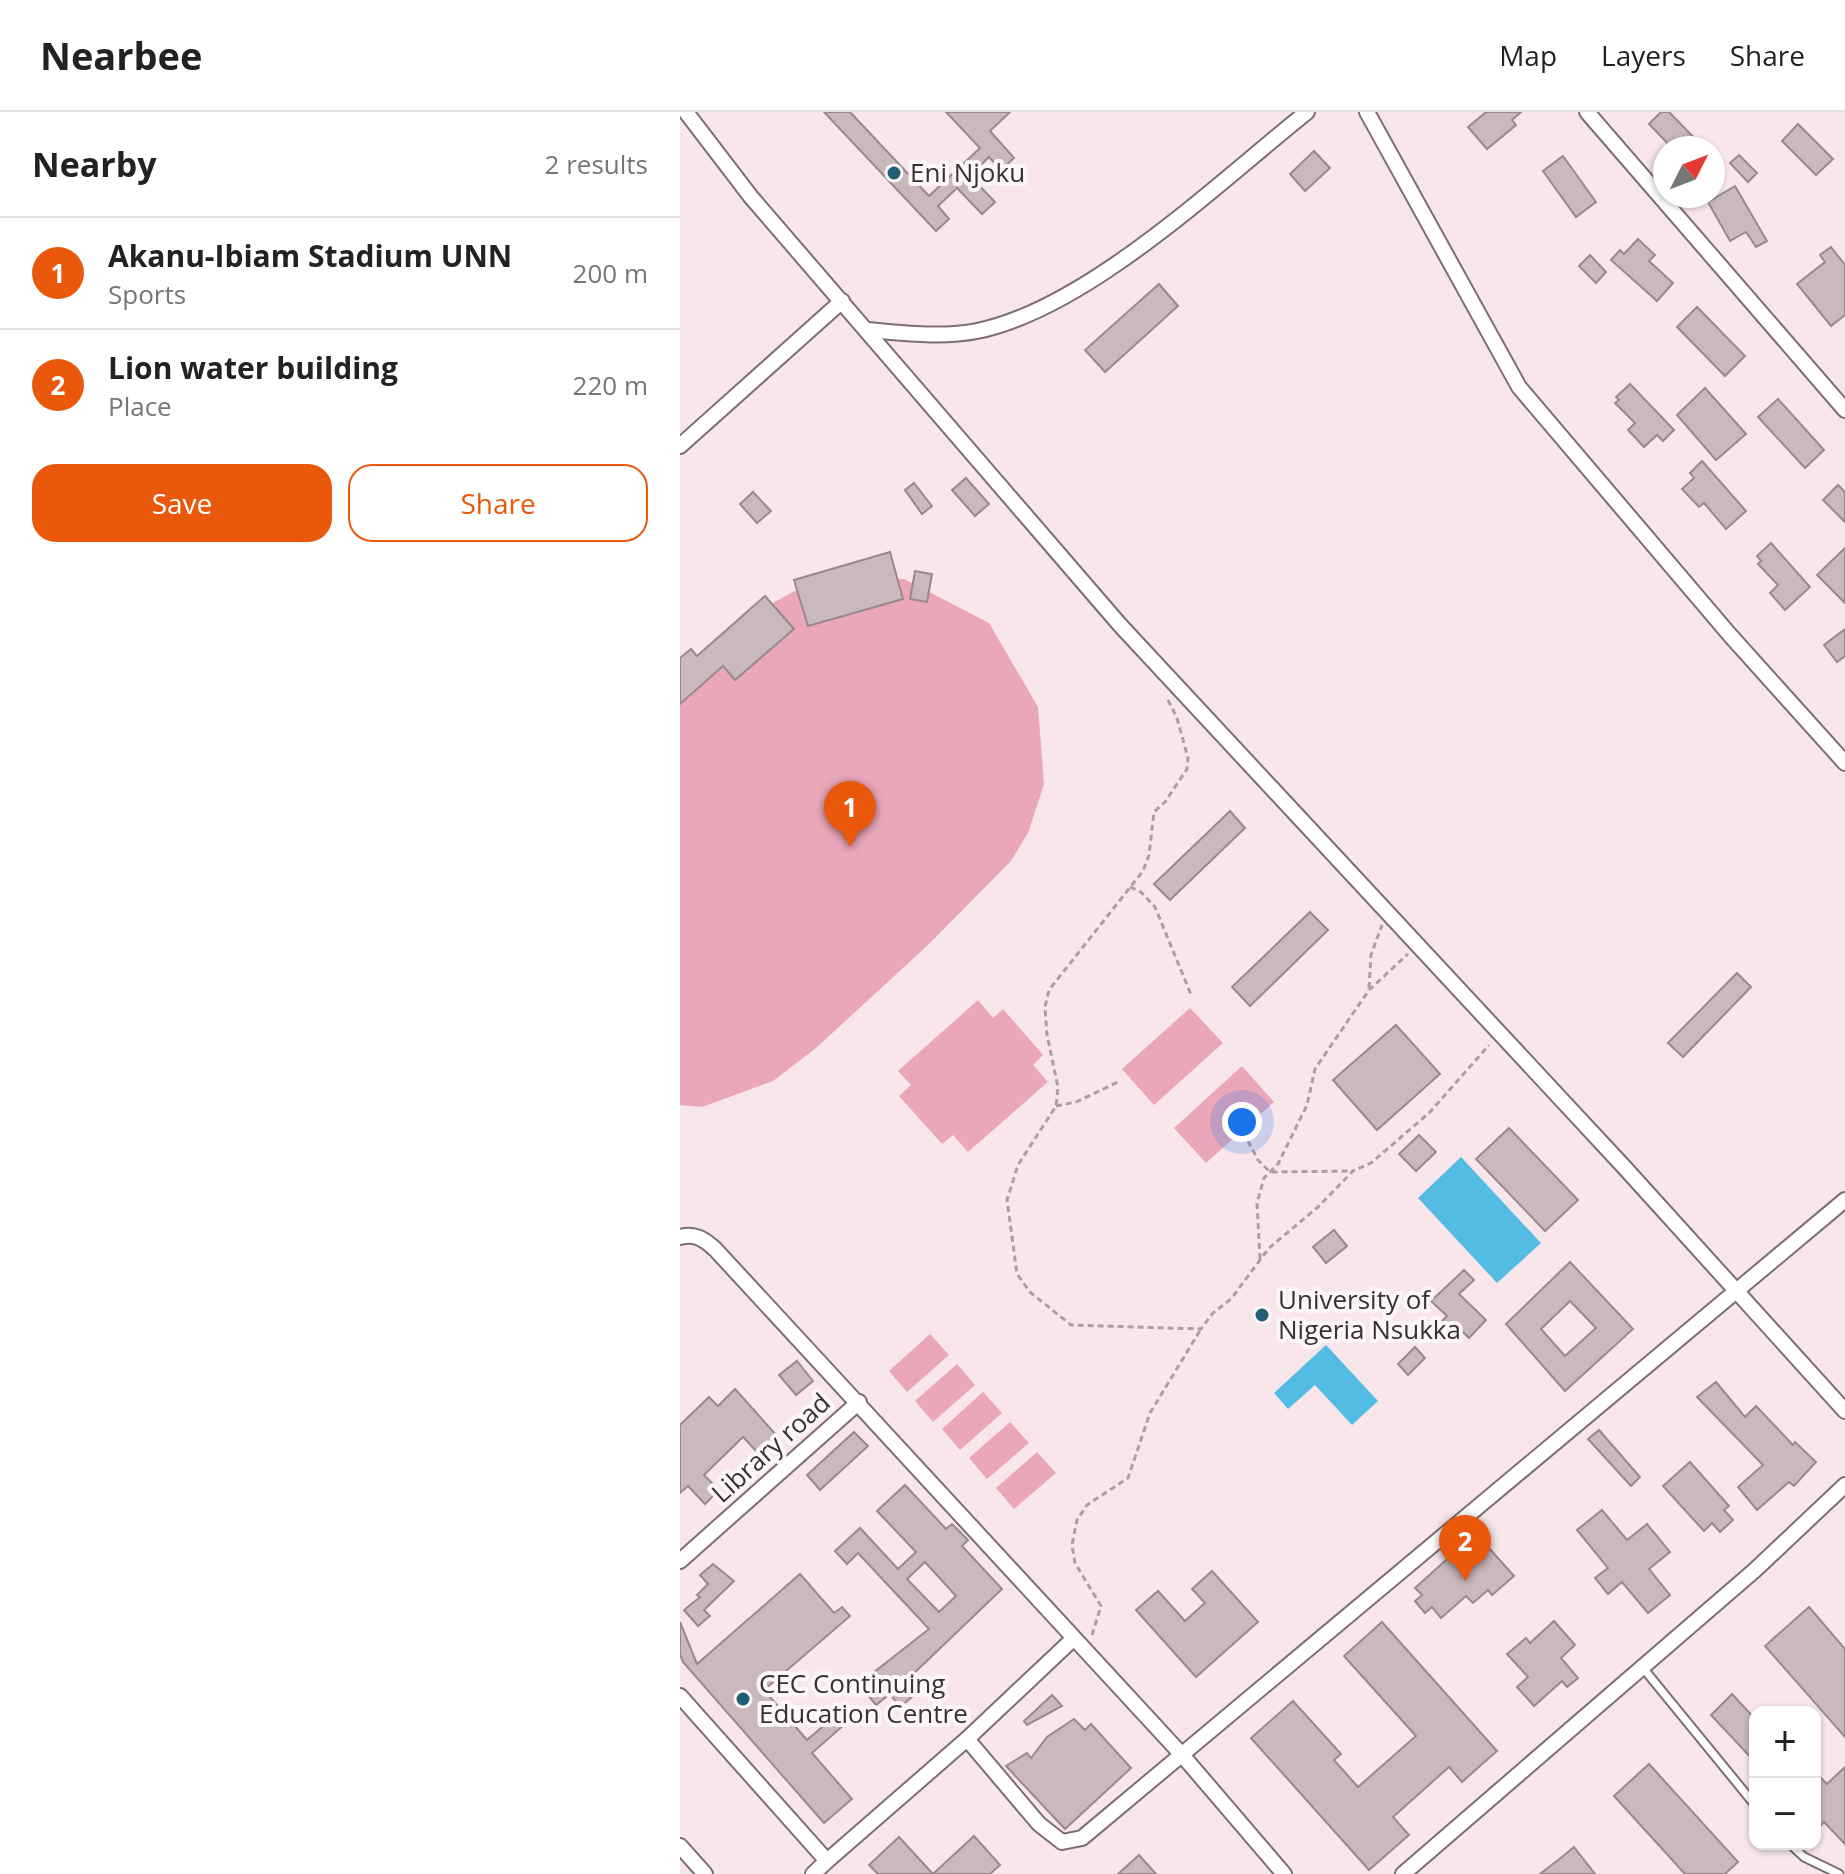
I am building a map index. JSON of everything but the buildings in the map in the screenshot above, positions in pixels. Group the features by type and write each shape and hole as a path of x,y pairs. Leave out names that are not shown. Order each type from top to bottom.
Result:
{"street":[{"path":"686,112 751,197 1109,614 1739,1292 1845,1411"},
{"path":"867,330 929,336 978,331 1031,313 1080,288 1135,249 1307,112"},
{"path":"1367,112 1519,387 1650,543 1844,760"},
{"path":"1587,112 1845,410"},
{"path":"680,446 842,301"},
{"path":"967,1739 1039,1824 1062,1842 1082,1838 1739,1292 1845,1200"},
{"path":"680,1237 691,1235 705,1239 859,1402 1183,1756 1284,1874"},
{"name":"Library road","path":"680,1561 859,1402"},
{"path":"1403,1874 1643,1668 1845,1485"},
{"path":"813,1874 1077,1642"},
{"path":"680,1696 827,1861"},
{"path":"680,1846 705,1874"}],"lane":[{"path":"1643,1668 1749,1798"},
{"path":"1796,1850 1839,1874"}],"path":[{"path":"1164,691 1182,734 1187,769 1165,802 1154,812 1149,855 1143,871 1049,990 1045,1007 1047,1035 1057,1070 1056,1106 1018,1165 1007,1200 1017,1274 1030,1292 1071,1325 1201,1329"},
{"path":"1130,887 1141,892 1155,907 1192,997"},
{"path":"1369,990 1371,955 1386,914"},
{"path":"1260,1259 1257,1203 1264,1178 1278,1164 1307,1105 1315,1069 1369,990 1416,946"},
{"path":"1077,1642 1094,1633 1101,1606 1075,1563 1072,1545 1077,1520 1087,1505 1128,1478 1150,1413 1201,1329 1213,1313 1231,1299 1260,1259 1353,1171 1371,1163 1429,1113 1488,1048 1495,1030"},
{"path":"1056,1106 1076,1102 1118,1082"},
{"path":"1248,1141 1258,1160 1270,1172 1353,1171"}],"shaded area":[{"path":"818,578 904,579 989,623 1038,707 1044,784 1028,833 1011,861 928,945 816,1048 773,1081 702,1107 680,1105 680,680 753,614"},
{"path":"978,1000 993,1018 1003,1009 1043,1055 1033,1065 1048,1082 968,1152 953,1135 942,1144 899,1096 911,1085 898,1071"},
{"path":"1190,1008 1223,1043 1154,1105 1122,1069"},
{"path":"1242,1066 1274,1102 1206,1163 1174,1128"},
{"path":"930,1334 949,1355 907,1392 889,1371"},
{"path":"957,1364 975,1385 933,1422 915,1401"},
{"path":"983,1392 1002,1413 960,1450 942,1429"},
{"path":"1010,1422 1029,1443 987,1479 969,1458"},
{"path":"1037,1452 1056,1473 1014,1509 996,1488"}],"water":[{"path":"1461,1157 1541,1243 1497,1283 1418,1198"},
{"path":"1326,1345 1378,1401 1352,1425 1315,1385 1288,1409 1274,1393"}],"place":[{"name":"Eni Njoku","path":"894,173"},
{"name":"Akanu-Ibiam Stadium UNN","path":"850,847"},
{"name":"University of Nigeria Nsukka","path":"1262,1315"},
{"name":"Lion water building","path":"1465,1581"},
{"name":"CEC Continuing Education Centre","path":"743,1699"}]}
